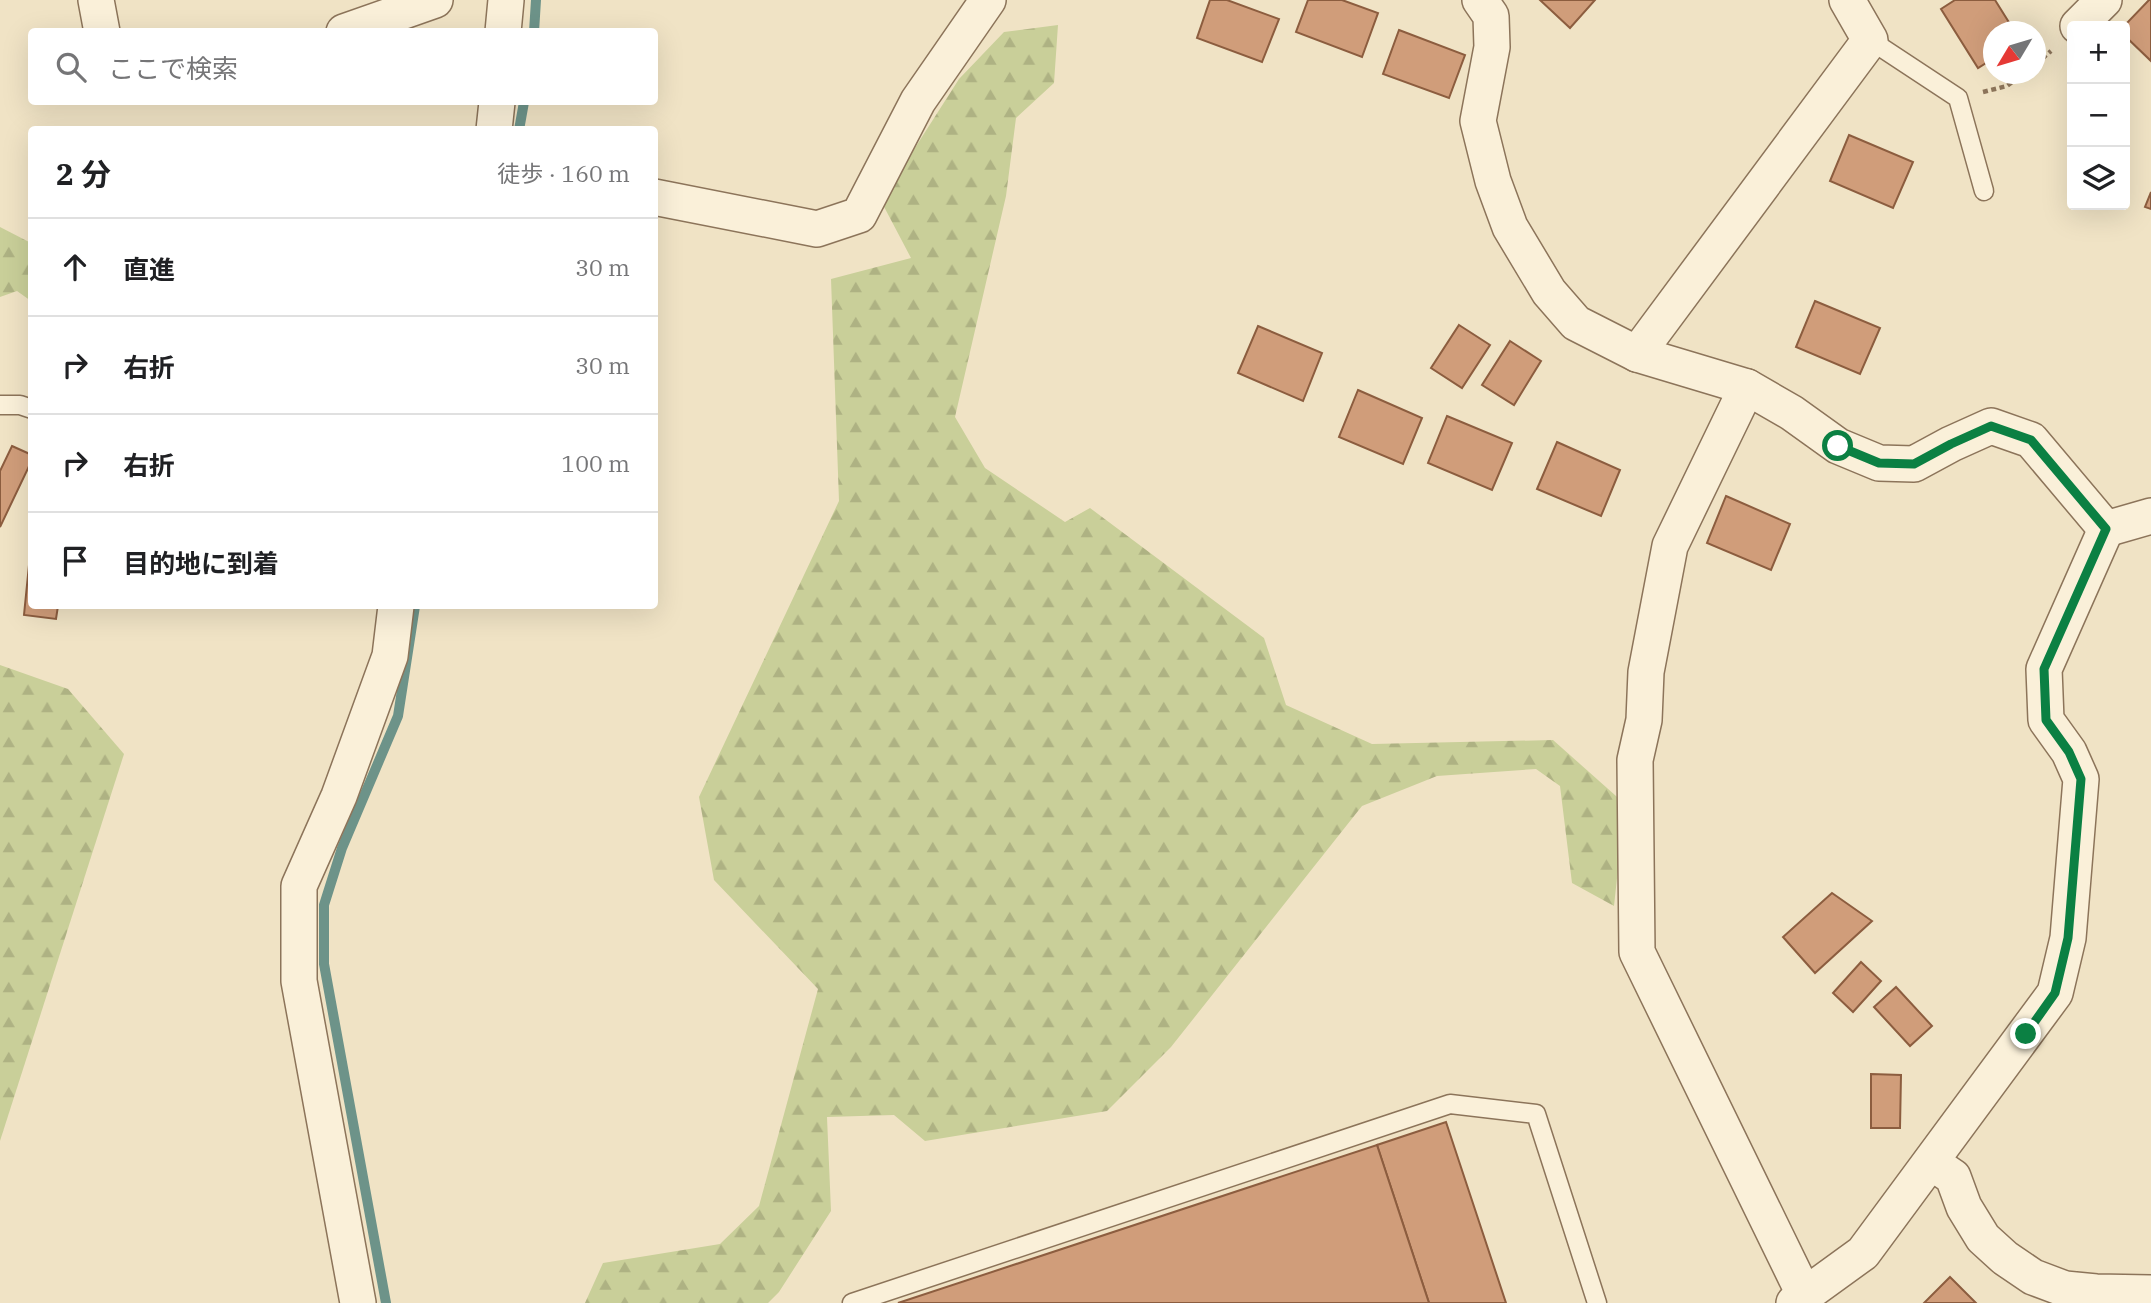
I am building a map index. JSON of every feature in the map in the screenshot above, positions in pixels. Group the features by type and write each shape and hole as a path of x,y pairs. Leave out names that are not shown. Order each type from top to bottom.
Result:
{"street":[{"path":"96,0 101,28"},
{"path":"355,28 435,0"},
{"path":"503,28 506,0"},
{"path":"658,198 817,229 859,215 918,101 988,0"},
{"path":"1480,0 1491,16 1492,47 1478,121 1493,181 1510,227 1549,292 1576,323 1637,354 1747,387 1792,413 1838,446 1879,463 1914,464 1991,426 2031,440 2106,529"},
{"path":"1637,354 1870,40 1847,0"},
{"path":"2084,21 2104,0"},
{"path":"494,126 497,105"},
{"path":"1747,387 1670,546 1646,672 1644,720 1635,760 1637,952 1799,1299 1863,1253 2055,993 2068,938 2081,779 2069,752 2046,720 2044,669 2106,529"},
{"path":"2106,529 2151,516"},
{"path":"358,1303 299,982 299,886 339,796 390,656 396,609"},
{"path":"1931,1162 1953,1177 1964,1207 1983,1238 2005,1258 2033,1277 2065,1289 2151,1293"}],"lane":[{"path":"1870,40 1958,98 1983,191"},
{"path":"0,405 28,408"},
{"path":"852,1303 1450,1104 1536,1114 1597,1303"}],"path":[{"path":"2046,55 2067,37"},
{"path":"1958,98 2010,84"}],"green space":[{"path":"1058,25 1054,83 1016,118 1006,196 955,417 985,468 1065,522 1090,508 1264,638 1286,705 1372,744 1553,740 1625,804 1614,906 1572,883 1560,786 1536,769 1437,776 1362,806 1171,1047 1107,1111 925,1141 894,1115 827,1117 831,1211 779,1292 768,1303 585,1303 603,1263 720,1244 759,1206 818,989 714,880 699,797 839,501 831,279 911,258 881,201 959,79 1004,32"},
{"path":"0,227 28,241 28,299 17,291 0,297"},
{"path":"0,665 68,689 124,754 0,1141"}],"building":[{"path":"1210,0 1227,0 1279,19 1262,62 1197,38"},
{"path":"1308,0 1342,0 1378,13 1362,57 1296,32"},
{"path":"1540,0 1595,0 1570,28"},
{"path":"1955,0 1995,0 2008,21 1983,21 1983,65 1978,68 1941,9"},
{"path":"2151,0 2151,61 2130,41 2129,21"},
{"path":"1399,30 1465,55 1449,98 1383,74"},
{"path":"1849,135 1913,162 1893,208 1830,181"},
{"path":"2151,192 2151,209 2145,207"},
{"path":"1815,301 1880,328 1860,374 1796,347"},
{"path":"1459,325 1490,345 1462,388 1431,368"},
{"path":"1258,326 1322,353 1303,401 1238,373"},
{"path":"1510,341 1541,361 1514,405 1482,385"},
{"path":"1358,390 1422,418 1403,464 1339,437"},
{"path":"1447,416 1512,443 1492,490 1428,463"},
{"path":"1557,442 1620,470 1601,516 1537,489"},
{"path":"12,446 28,453 28,468 0,527 0,471"},
{"path":"1726,496 1790,524 1771,570 1707,543"},
{"path":"28,575 28,609 58,609 56,619 24,615"},
{"path":"1832,893 1872,921 1815,973 1783,937"},
{"path":"1861,962 1881,981 1853,1012 1833,993"},
{"path":"1896,987 1932,1026 1910,1046 1874,1007"},
{"path":"1871,1074 1901,1075 1900,1128 1871,1128"},
{"path":"1446,1122 1506,1303 1429,1303 1377,1145"},
{"path":"1377,1145 1429,1303 898,1303"},
{"path":"1950,1277 1976,1303 1924,1303"}],"waterway":[{"path":"534,28 536,0"},
{"path":"520,126 523,105"},
{"path":"386,1303 324,964 324,905 342,848 398,716 415,609"}],"route":[{"path":"1838,446 1879,463 1914,464 1991,426 2031,440 2106,529 2044,669 2046,720 2069,752 2081,779 2068,938 2055,993 2026,1034"}]}
